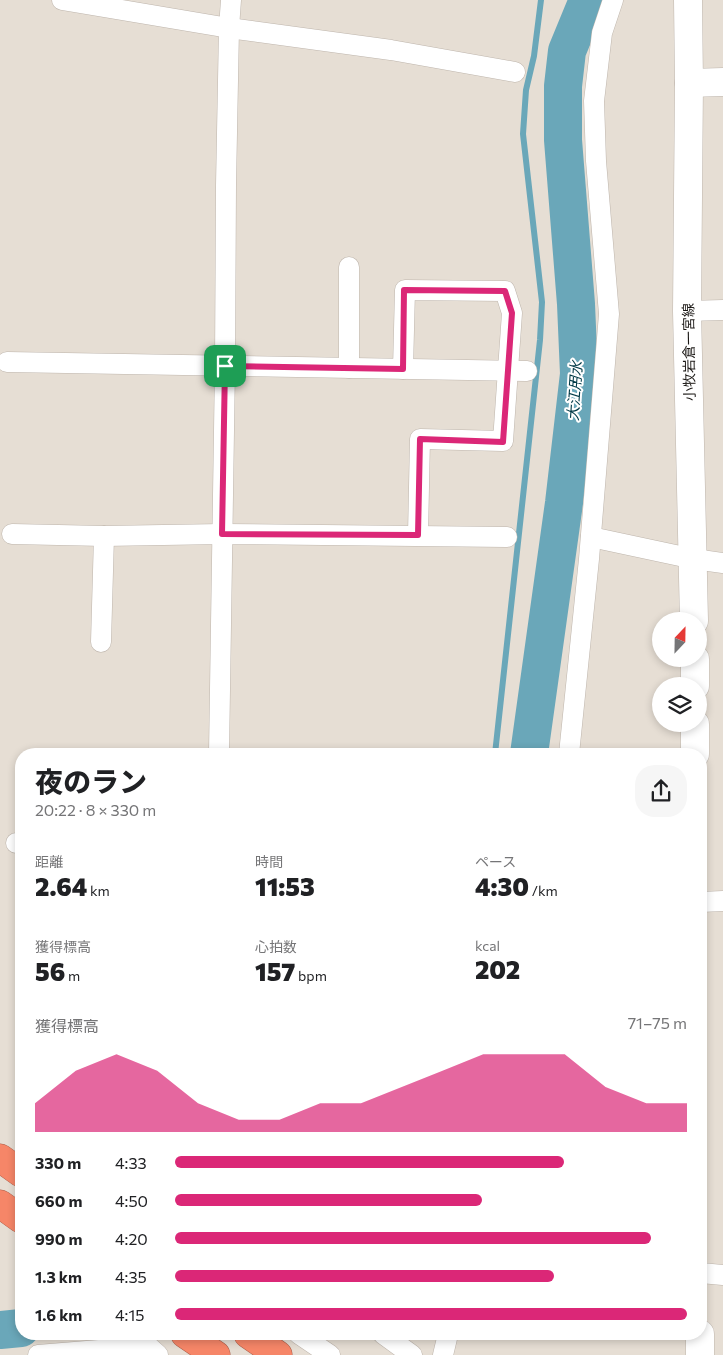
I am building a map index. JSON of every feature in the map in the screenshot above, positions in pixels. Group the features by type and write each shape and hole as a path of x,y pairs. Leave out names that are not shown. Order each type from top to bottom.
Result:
{"highway":[{"path":"0,1158 15,1169"},
{"path":"0,1204 15,1215"},
{"path":"194,1340 216,1355"},
{"path":"257,1340 278,1355"}],"main road":[{"name":"小牧岩倉一宮線","path":"688,0 687,311 694,612"},
{"path":"689,83 723,82"},
{"path":"695,732 695,748"},
{"path":"700,1340 700,1355"}],"street":[{"path":"62,0 229,28 391,50 515,72"},
{"path":"219,748 226,185 231,0"},
{"path":"570,748 591,537 609,314 596,161 594,101 602,33 613,0"},
{"path":"349,267 349,368"},
{"path":"403,369 404,290 505,291 512,313 518,371 503,442 420,439 418,535"},
{"path":"687,311 723,310"},
{"path":"7,362 518,371"},
{"path":"12,534 508,537"},
{"path":"101,642 104,536"},
{"path":"591,537 694,559 723,562"},
{"path":"707,902 723,901"},
{"path":"707,1274 723,1276"},
{"path":"308,1340 330,1355"},
{"path":"391,1340 412,1355"},
{"path":"443,1355 447,1340"},
{"path":"38,1355 148,1346 158,1355"}],"waterway":[{"path":"496,748 540,340 542,302 523,134 526,90 534,56 541,0"},
{"name":"大江用水","path":"530,748 564,503 579,374 576,304 563,140 563,86 567,51 588,0"},
{"name":"大江用水","path":"0,1330 15,1329"}],"route":[{"path":"404,290 505,291 512,313 510,371 503,442 420,439 418,535 222,534 225,366 403,369 404,290"}]}
